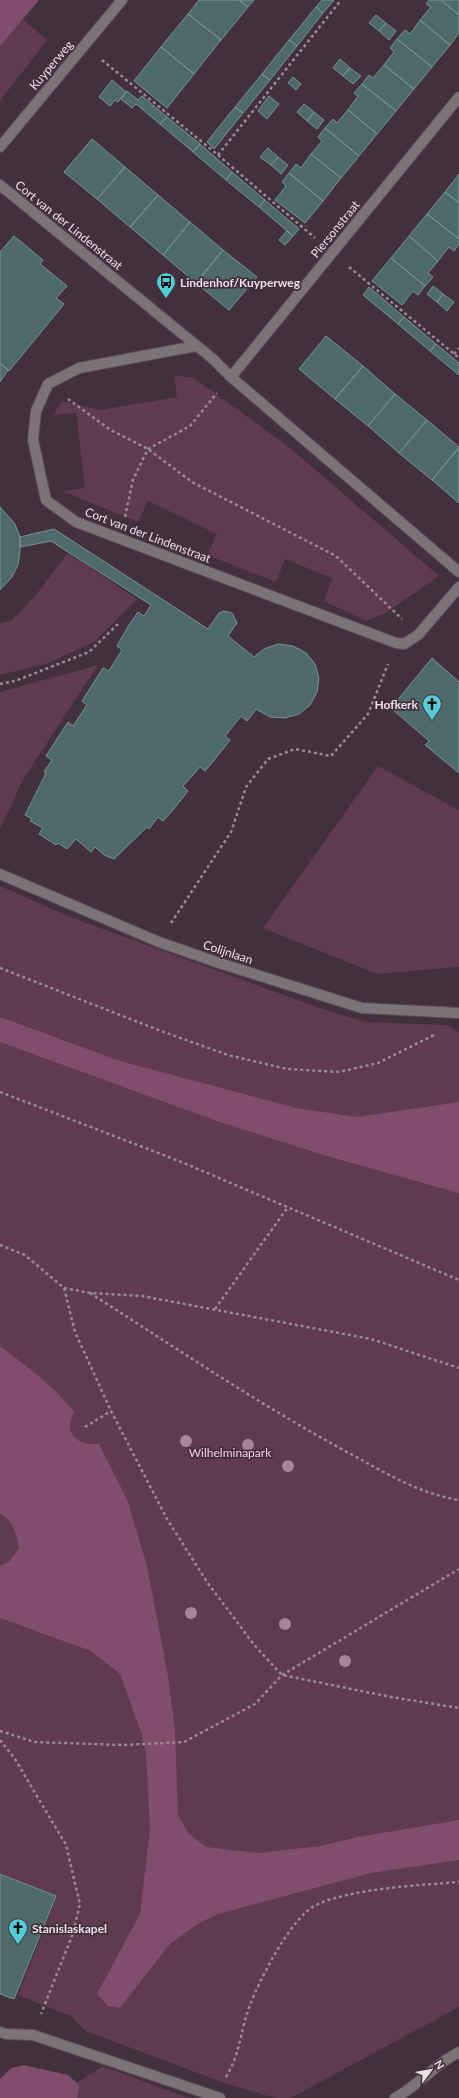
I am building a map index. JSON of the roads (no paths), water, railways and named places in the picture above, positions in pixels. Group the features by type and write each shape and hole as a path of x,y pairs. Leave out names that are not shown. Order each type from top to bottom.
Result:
{"street":[{"name":"Kuyperweg","path":"0,147 122,0"},
{"name":"Piersonstraat","path":"231,376 459,97"},
{"name":"Cort van der Lindenstraat","path":"0,185 196,346 459,572"},
{"name":"Cort van der Lindenstraat","path":"196,346 79,368 48,384 36,411 33,440 46,500 76,522 396,643 404,644 418,635 459,587"},
{"name":"Colijnlaan","path":"0,874 159,942 216,962 362,1008 459,1013"},
{"path":"0,2032 6,2034 33,2035 216,2097"},
{"path":"395,2098 406,2092 446,2059 459,2052"}],"place":[{"name":"Lindenhof/Kuyperweg","path":"166,299"},
{"name":"Hofkerk","path":"432,721"},
{"name":"Stanislaskapel","path":"18,1945"}],"park label":[{"name":"Wilhelminapark","path":"230,1452"}]}
